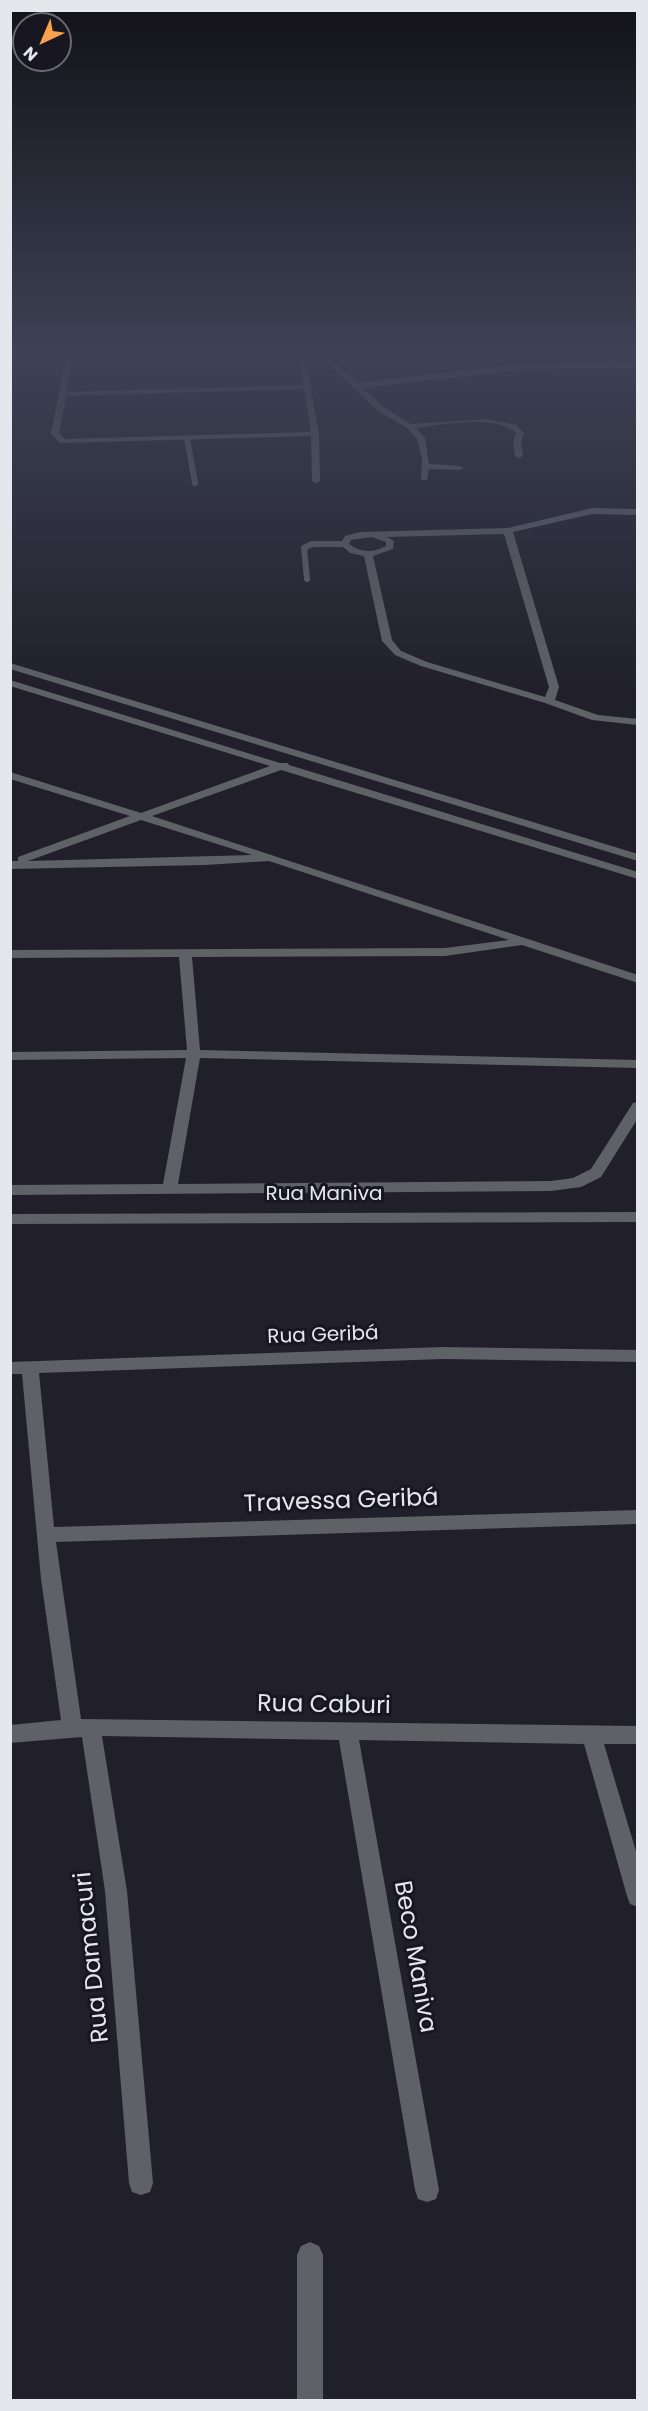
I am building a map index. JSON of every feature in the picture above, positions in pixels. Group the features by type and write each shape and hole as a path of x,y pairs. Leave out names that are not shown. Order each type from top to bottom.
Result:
{"street":[{"path":"316,470 316,481"},
{"path":"424,478 425,470"},
{"path":"638,512 592,511 509,535 353,536 344,544 354,551 368,553 382,551 391,544 509,535 597,519 638,523"},
{"path":"374,535 386,538 391,544"},
{"path":"509,535 554,687 549,701"},
{"path":"368,553 387,641 398,653 424,664 549,701 596,718 638,722"},
{"path":"10,666 92,689 638,858"},
{"path":"10,683 638,876"},
{"path":"74,701 92,689"},
{"path":"10,864 283,766 300,753"},
{"path":"10,775 270,857 638,980"},
{"path":"10,864 213,863 270,857"},
{"path":"10,954 445,952 520,942"},
{"path":"169,1190 194,1054 185,952"},
{"path":"10,1056 194,1054 638,1064"},
{"path":"10,1190 551,1186 576,1183 596,1173 638,1106"},
{"name":"Rua Maniva","path":"10,1219 638,1216"},
{"name":"Rua Geribá","path":"10,1368 443,1353 638,1356"},
{"name":"Rua Damacuri","path":"30,1367 46,1535 116,1891 141,2183"},
{"name":"Travessa Geribá","path":"46,1535 638,1516"},
{"name":"Rua Caburi","path":"10,1734 82,1727 638,1735"},
{"name":"Beco Maniva","path":"348,1732 427,2190"},
{"path":"591,1734 638,1896"},
{"path":"310,2254 310,2400"}],"lane":[{"path":"193,470 195,483"},
{"path":"307,579 304,548 312,544 344,544"}]}
